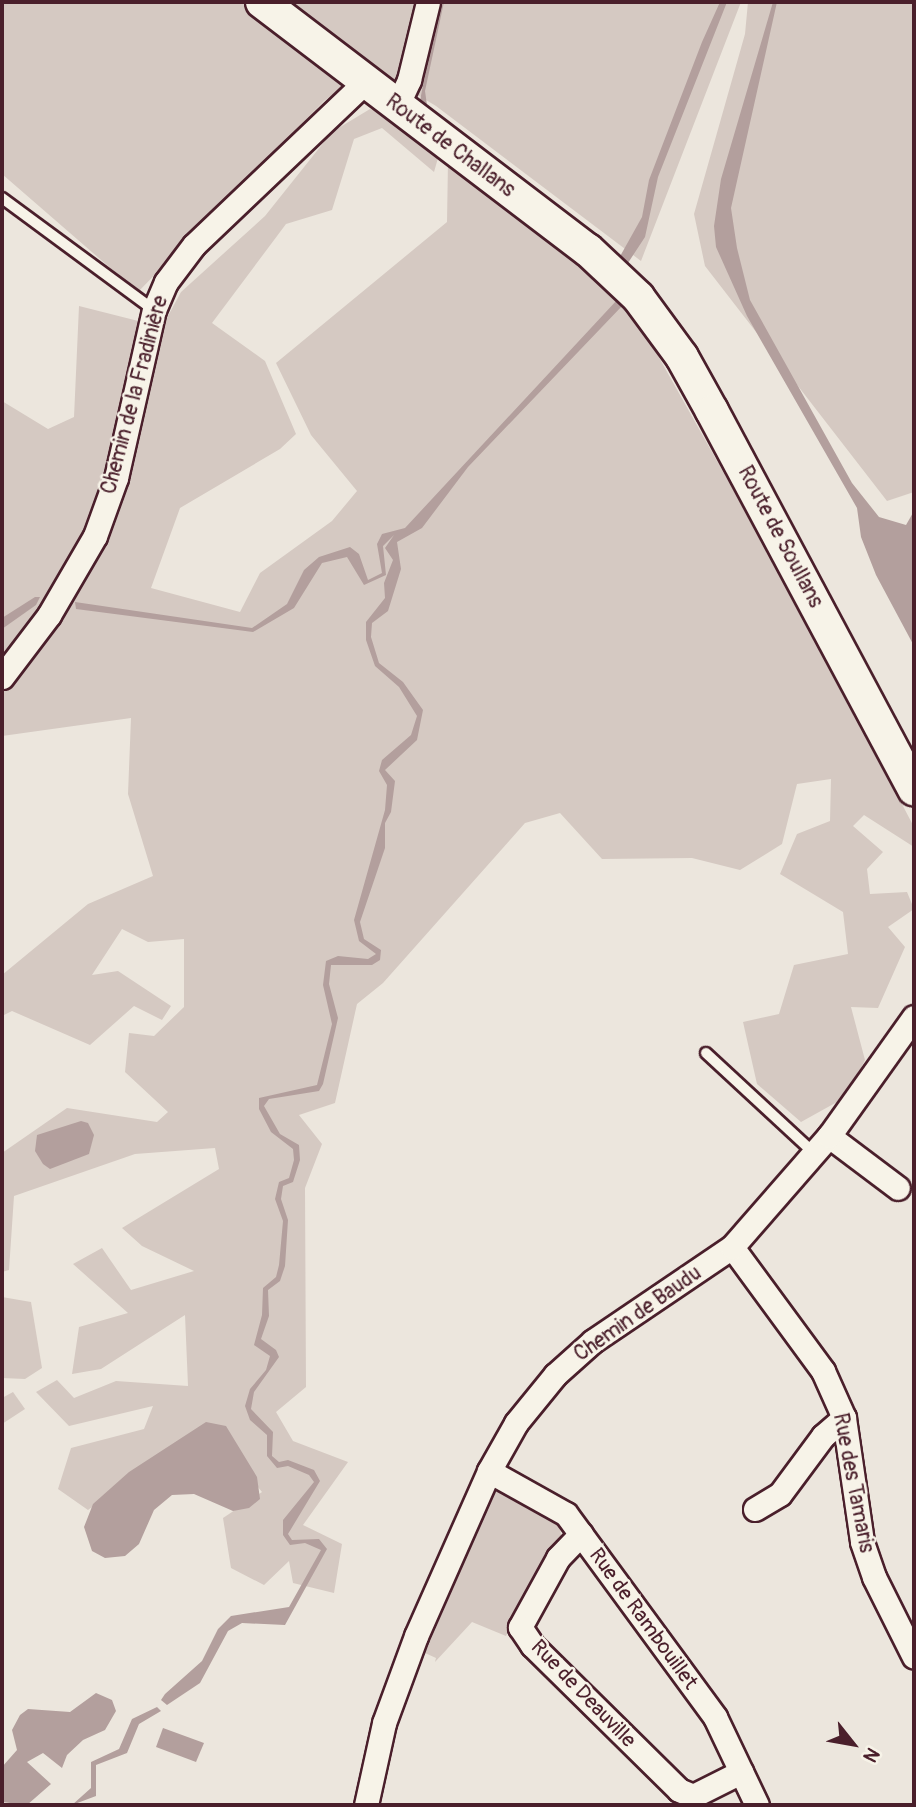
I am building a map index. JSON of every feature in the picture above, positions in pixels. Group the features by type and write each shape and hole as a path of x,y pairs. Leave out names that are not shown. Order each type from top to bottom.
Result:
{"main road":[{"name":"Route de Challans","path":"262,2 365,83 588,250 634,294"},
{"name":"Route de Soullans","path":"634,294 682,357 914,789"}],"street":[{"path":"397,106 410,80 428,2"},
{"name":"Chemin de la Fradinière","path":"2,677 49,615 95,536 116,478 154,310 166,282 194,245 365,83"},
{"name":"Chemin de Baudu","path":"366,1805 384,1723 416,1636 489,1471 516,1423 555,1375 593,1340 732,1247 822,1145 914,1017"},
{"path":"822,1145 898,1188"},
{"name":"Rue des Tamaris","path":"732,1247 823,1371 844,1418 862,1542 874,1577 914,1657"},
{"path":"755,1510 780,1494 823,1436 844,1418"},
{"name":"Rue de Rambouillet","path":"489,1471 566,1514 715,1717 757,1805"},
{"name":"Rue de Deauville","path":"581,1534 558,1558 520,1627 532,1646 679,1790 693,1796 741,1772"}],"lane":[{"path":"2,198 154,310"},
{"path":"706,1053 822,1145"}],"shaded area":[{"path":"2,2 741,2 641,261 436,106 369,66 324,101 138,292 2,174"},
{"path":"439,2 444,2 425,91 428,112 618,260 642,217 649,180 702,42 720,2 727,2 658,177 645,237 626,266 643,280 640,284 419,106"},
{"path":"748,2 914,2 914,492 887,501 705,266 694,214 745,34"},
{"path":"773,2 777,2 731,208 737,248 750,300 852,483 879,517 906,525 914,511 914,646 876,575 861,537 857,508 747,316 716,247 714,226 721,179"},
{"path":"370,109 394,117 438,158 434,172 382,128 354,139 332,210 286,224 212,323 265,361 296,434 280,449 180,508 151,588 240,612 260,573 332,521 357,491 311,435 276,363 447,222 448,161 608,285 652,345 791,593 914,827 914,847 864,815 853,826 883,852 867,869 870,894 907,892 914,909 888,927 905,947 878,1008 851,1007 865,1060 846,1097 801,1122 757,1084 743,1022 779,1014 794,965 848,954 843,912 780,874 797,834 830,821 831,779 797,784 782,844 740,870 692,858 602,859 560,813 525,823 383,983 357,1004 335,1103 299,1115 322,1144 305,1188 306,1387 276,1412 293,1441 348,1462 303,1525 342,1544 334,1593 293,1583 289,1561 264,1585 231,1568 223,1518 262,1492 206,1423 88,1510 58,1489 71,1448 144,1429 153,1406 69,1426 36,1392 57,1380 74,1398 116,1381 188,1386 185,1315 101,1369 72,1374 79,1327 128,1313 73,1264 102,1248 131,1290 194,1271 142,1246 122,1228 219,1169 215,1148 135,1154 14,1196 9,1270 2,1272 2,1153 67,1108 157,1122 168,1112 125,1072 129,1033 154,1036 184,1007 184,939 148,942 122,929 92,975 118,971 171,1006 162,1020 134,1006 90,1045 12,1011 2,1016 2,975 88,904 153,876 128,794 131,718 2,736 2,401 48,429 74,417 79,306 162,327 181,292 265,216 332,132"},
{"path":"617,300 623,305 468,467 422,528 397,542 401,569 388,611 372,623 371,637 379,663 403,682 423,710 417,740 385,770 395,781 391,812 385,823 385,848 360,922 364,939 381,950 380,960 372,965 331,965 329,984 338,1018 323,1084 319,1091 269,1099 264,1106 280,1134 299,1145 300,1160 293,1182 283,1186 281,1199 288,1220 285,1266 280,1281 268,1290 269,1316 261,1339 276,1350 279,1357 254,1392 251,1409 273,1432 272,1456 279,1462 288,1460 314,1470 320,1481 288,1534 292,1540 319,1539 327,1549 285,1625 242,1623 228,1631 200,1683 167,1705 161,1700 165,1694 202,1661 218,1629 231,1616 289,1607 321,1550 305,1543 290,1545 283,1535 283,1520 314,1482 309,1475 288,1466 277,1468 267,1456 267,1435 250,1420 245,1406 250,1389 266,1370 270,1356 254,1345 262,1315 263,1288 276,1277 279,1265 283,1221 275,1199 279,1182 289,1178 294,1160 293,1149 271,1132 259,1109 259,1098 317,1085 332,1024 323,985 326,961 338,956 368,959 376,954 359,941 354,920 385,810 387,785 379,771 382,760 411,735 417,716 399,687 375,666 366,640 366,622 385,598 384,583 393,560 385,548 394,535 383,546 386,575 364,585 347,557 322,563 294,608 253,632 76,609 75,602 252,628 287,604 304,570 319,557 350,547 359,554 368,580 382,573 377,544 382,534 405,528"},
{"path":"35,597 40,597 36,605 2,629 2,618"},
{"path":"81,1121 88,1123 94,1135 89,1154 50,1169 43,1164 35,1151 37,1135"},
{"path":"2,1297 31,1302 42,1368 25,1379 2,1378"},
{"path":"13,1392 25,1409 2,1424 2,1398"},
{"path":"206,1422 226,1426 257,1477 260,1499 249,1508 233,1511 194,1494 172,1495 154,1510 139,1544 125,1556 105,1558 92,1551 84,1527 93,1504 129,1472"},
{"path":"501,1490 558,1519 562,1539 549,1553 506,1636 472,1622 435,1662 436,1658 425,1653 494,1493"},
{"path":"96,1693 112,1700 116,1711 105,1730 83,1740 67,1755 62,1768 43,1753 27,1762 51,1784 27,1805 2,1802 2,1767 17,1750 12,1730 20,1715 28,1709 70,1712"},
{"path":"157,1707 161,1711 139,1724 127,1753 96,1765 96,1796 72,1805 91,1788 91,1762 119,1749 132,1719"},
{"path":"163,1728 204,1743 196,1762 156,1747"}]}
